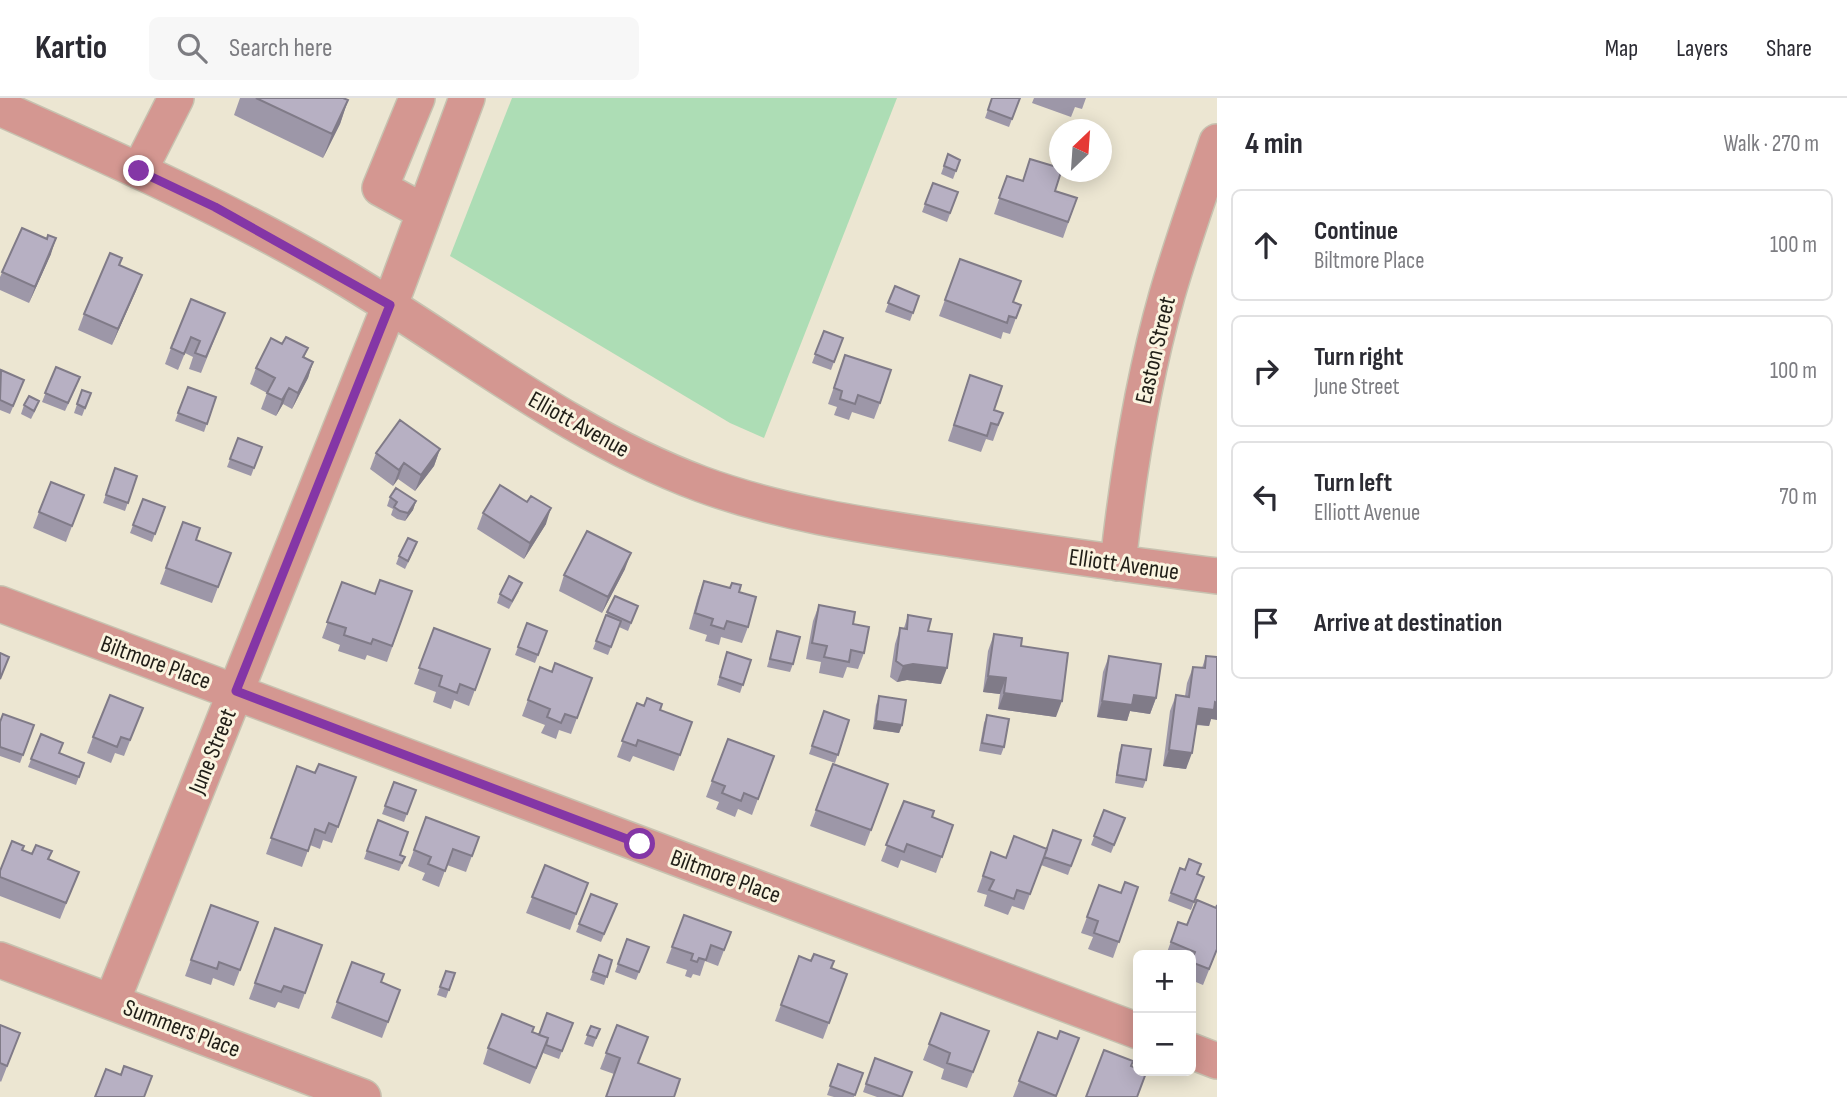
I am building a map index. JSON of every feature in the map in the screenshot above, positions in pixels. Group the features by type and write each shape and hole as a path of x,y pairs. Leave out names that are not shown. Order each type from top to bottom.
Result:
{"street":[{"path":"139,171 176,98"},
{"path":"416,98 380,188 424,212"},
{"name":"June Street","path":"112,1002 390,305 467,98"},
{"name":"Elliott Avenue","path":"0,108 228,214 390,305 563,419 617,448 701,484 774,507 848,523 1217,576"},
{"name":"Easton Street","path":"1118,563 1127,487 1144,390 1167,294 1217,142"},
{"name":"Biltmore Place","path":"0,604 1133,1029"},
{"name":"Summers Place","path":"0,960 363,1097"},
{"path":"1196,1053 1217,1061"}],"green space":[{"path":"512,98 897,98 764,438 730,423 450,256"}],"building":[{"path":"256,98 343,98 348,100 332,134"},
{"path":"992,98 1020,98 1012,119 988,110"},
{"path":"948,154 960,160 956,171 944,166"},
{"path":"1030,159 1049,165 1049,182 1058,182 1055,191 1077,198 1068,222 999,198 1007,176 1023,181"},
{"path":"933,183 958,192 950,213 925,204"},
{"path":"22,228 47,239 48,235 56,238 35,287 2,272"},
{"path":"110,253 122,258 119,265 142,275 118,329 84,314"},
{"path":"960,259 1021,281 1013,302 1021,305 1016,318 1009,316 1007,323 945,300"},
{"path":"895,286 919,296 913,313 888,303"},
{"path":"191,299 225,313 206,357 195,353 200,341 191,337 184,354 171,348"},
{"path":"824,331 843,338 834,362 815,354"},
{"path":"286,337 308,348 303,357 313,362 298,393 289,388 282,400 267,393 275,378 256,368 271,338 282,344"},
{"path":"845,355 891,370 880,403 858,395 855,404 840,399 842,391 834,388"},
{"path":"56,367 80,377 68,403 45,393"},
{"path":"1,370 24,380 13,406 0,400"},
{"path":"970,375 1002,386 994,410 1003,413 998,425 991,423 987,436 954,425"},
{"path":"188,387 216,397 207,424 178,413"},
{"path":"82,390 91,393 85,408 77,404"},
{"path":"29,396 39,401 34,411 24,405"},
{"path":"400,420 440,449 421,475 404,463 399,470 376,453"},
{"path":"238,438 262,447 254,468 230,459"},
{"path":"115,468 137,476 128,503 106,495"},
{"path":"51,482 84,495 72,526 39,512"},
{"path":"500,485 527,502 531,496 551,508 530,543 483,513"},
{"path":"396,488 416,501 408,513 394,507 397,502 390,497"},
{"path":"143,499 165,507 155,534 133,525"},
{"path":"183,522 200,528 196,540 231,553 218,587 166,568"},
{"path":"587,531 631,553 608,597 564,575"},
{"path":"408,538 417,542 408,561 399,556"},
{"path":"509,576 522,583 512,601 500,594"},
{"path":"380,580 412,591 392,646 373,639 371,644 344,635 346,628 327,622 342,582 375,594"},
{"path":"704,581 730,588 732,583 741,585 739,592 756,597 748,627 727,621 724,629 711,625 713,619 695,613"},
{"path":"615,596 638,606 631,623 607,612"},
{"path":"819,605 855,612 853,624 869,627 864,653 851,650 849,662 824,657 827,646 812,643"},
{"path":"606,615 621,621 611,647 596,641"},
{"path":"908,615 931,619 928,631 952,634 947,668 913,664 903,666 896,661 900,628 907,629"},
{"path":"527,623 547,631 538,655 518,647"},
{"path":"434,628 490,649 475,690 460,684 457,693 439,686 442,676 419,668"},
{"path":"777,631 800,637 793,664 770,659"},
{"path":"994,634 1022,638 1021,646 1068,653 1062,701 1004,693 1006,678 988,676"},
{"path":"727,652 751,660 743,685 720,677"},
{"path":"0,653 9,657 0,679"},
{"path":"1109,656 1161,664 1156,698 1134,695 1132,705 1102,701"},
{"path":"1206,656 1217,657 1217,703 1215,702 1214,710 1199,708 1192,753 1169,750 1176,695 1189,697 1193,667 1205,668"},
{"path":"555,663 592,678 577,718 565,714 561,723 547,717 550,709 528,700 540,667 552,672"},
{"path":"110,695 143,708 130,740 121,737 117,747 93,737"},
{"path":"879,696 906,700 902,725 876,721"},
{"path":"647,698 662,704 660,710 692,722 680,755 638,740 636,746 622,741 637,703 644,706"},
{"path":"824,711 849,720 838,755 812,746"},
{"path":"3,714 34,725 23,755 0,747 0,722"},
{"path":"987,715 1009,719 1004,747 982,743"},
{"path":"41,734 63,743 59,753 84,763 79,777 31,759"},
{"path":"728,739 774,756 758,799 744,793 741,801 722,793 725,786 712,781"},
{"path":"1122,745 1151,749 1146,780 1117,775"},
{"path":"319,764 356,777 338,827 329,823 325,833 315,829 308,851 271,838 297,766 315,773"},
{"path":"833,764 888,784 871,830 816,810"},
{"path":"394,782 416,790 407,814 385,806"},
{"path":"904,801 934,811 932,817 953,825 942,857 907,844 904,852 886,845"},
{"path":"1104,810 1125,818 1114,845 1094,836"},
{"path":"426,817 479,837 472,856 453,849 445,871 428,864 431,857 414,850"},
{"path":"378,820 408,832 400,855 405,857 402,863 367,851"},
{"path":"1053,830 1081,840 1071,866 1044,857"},
{"path":"1014,836 1047,849 1030,894 1017,890 1014,899 989,890 994,880 983,876 991,852 1006,858"},
{"path":"12,841 24,846 22,850 32,854 36,845 52,851 48,859 79,872 66,903 0,877"},
{"path":"1189,859 1201,864 1197,874 1204,877 1194,902 1171,893 1180,868 1185,870"},
{"path":"545,865 588,883 576,914 532,897"},
{"path":"1125,882 1138,887 1119,942 1094,933 1098,921 1087,917 1099,885 1121,893"},
{"path":"591,894 617,904 604,934 579,924"},
{"path":"1197,900 1216,908 1217,905 1217,949 1209,969 1196,964 1196,950 1171,942 1178,922 1187,925"},
{"path":"211,905 258,922 240,970 219,962 217,969 191,960"},
{"path":"684,915 731,932 724,950 711,945 706,960 699,958 697,962 691,960 693,954 672,947"},
{"path":"275,928 322,945 305,993 284,986 281,992 255,983"},
{"path":"627,939 649,947 639,972 618,964"},
{"path":"814,954 834,961 831,968 847,974 829,1023 781,1005 799,956 811,961"},
{"path":"599,955 612,960 607,977 593,972"},
{"path":"352,962 384,974 381,982 400,990 388,1022 337,1002"},
{"path":"446,971 455,973 449,990 440,987"},
{"path":"547,1013 573,1023 562,1051 546,1045 548,1038 539,1035"},
{"path":"941,1013 989,1031 973,1072 947,1063 950,1053 929,1044"},
{"path":"502,1014 534,1027 532,1032 548,1038 536,1068 488,1048"},
{"path":"0,1025 20,1033 7,1066 0,1063"},
{"path":"617,1025 648,1037 638,1063 680,1079 674,1097 606,1097 620,1058 606,1053"},
{"path":"591,1026 600,1029 596,1038 587,1035"},
{"path":"1060,1031 1079,1038 1056,1096 1019,1081 1038,1032 1057,1039"},
{"path":"1104,1050 1133,1061 1133,1076 1145,1076 1137,1097 1086,1097"},
{"path":"875,1058 912,1072 902,1097 866,1084"},
{"path":"838,1064 863,1073 855,1095 830,1086"},
{"path":"124,1066 152,1076 144,1097 95,1097 106,1069 121,1075"}],"route":[{"path":"139,171 215,207 390,305 236,691 640,844"}]}
